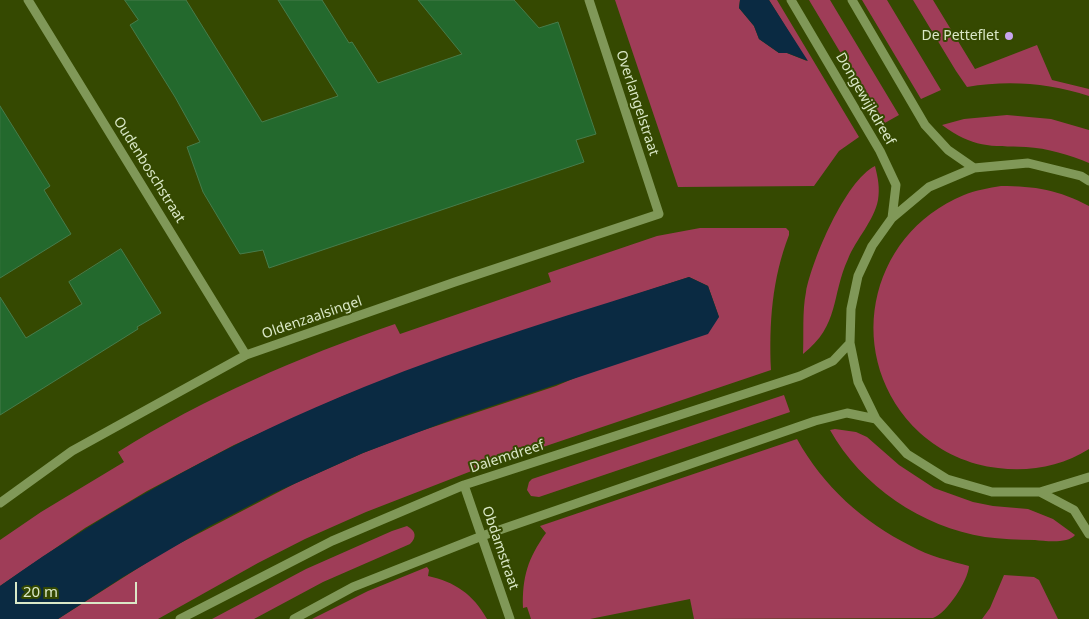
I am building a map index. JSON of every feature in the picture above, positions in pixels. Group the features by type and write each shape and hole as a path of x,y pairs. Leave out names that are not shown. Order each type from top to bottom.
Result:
{"street":[{"name":"Oudenboschstraat","path":"28,0 246,355"},
{"name":"Overlangelstraat","path":"590,0 659,214"},
{"name":"Dongewijkdreef","path":"791,0 880,152 892,176 896,185 892,218"},
{"path":"852,0 925,125 948,150 974,168"},
{"path":"1089,181 1081,176 1028,163 974,168 930,187 892,218 872,246 858,276 851,309 850,343 858,382 876,419 907,454 947,479 992,492 1040,492 1089,477"},
{"name":"Oldenzaalsingel","path":"0,503 72,451 246,355 455,282 659,214"},
{"name":"Dalemdreef","path":"180,619 332,541 464,485 800,376 833,362 850,343"},
{"path":"294,619 353,586 482,536 815,421 847,413 876,419"},
{"name":"Obdamstraat","path":"464,485 510,619"},
{"path":"1040,492 1074,510 1089,534"}],"shaded area":[{"path":"615,0 740,0 739,8 754,26 759,39 779,53 787,53 807,61 769,0 777,0 859,137 839,151 814,186 678,187"},
{"path":"809,0 830,0 899,115 883,124"},
{"path":"862,0 887,0 941,90 921,99"},
{"path":"913,0 933,0 975,69 1037,45 1052,80 1089,89 1089,96 1059,88 1028,84 1013,83 967,87"},
{"path":"1007,115 1051,119 1089,130 1089,163 1042,149 992,146 973,142 953,133 942,125 964,119"},
{"path":"875,166 879,187 876,208 848,259 829,321 815,343 803,354 806,292 815,261 832,223 852,188 864,174"},
{"path":"1001,186 1046,190 1067,196 1089,206 1089,449 1057,464 1034,468 1010,469 977,464 956,457 928,440 895,403 880,371 874,336 876,302 886,269 905,239 931,214 964,195 978,190"},
{"path":"700,228 786,228 789,231 775,285 771,318 771,370 469,472 366,512 305,539 258,563 158,619 58,619 165,551 296,483 409,435 556,386 719,317 708,286 689,277 454,354 343,396 234,445 147,491 85,528 0,586 0,540 41,512 124,462 118,452 218,396 323,350 395,324 400,334 551,282 548,273 657,236"},
{"path":"784,395 790,412 539,497 531,496 527,490 532,479"},
{"path":"830,430 856,432 867,437 899,465 934,488 973,502 1028,509 1053,519 1075,535 1067,540 1056,541 985,537 962,532 916,514 876,486 858,469"},
{"path":"797,439 807,456 832,487 877,526 925,553 969,566 961,588 939,615 933,618 694,619 690,599 590,619 531,619 527,607 523,608 527,568 546,533 540,526"},
{"path":"407,526 414,534 414,539 410,544 323,582 254,619 212,619 306,569"},
{"path":"427,567 429,570 428,576 447,582 462,590 476,603 487,619 312,619 368,591"},
{"path":"1004,575 1034,577 1039,580 1058,619 982,619 990,608"}],"water":[{"path":"740,0 769,0 808,61 787,53 779,53 759,39 754,26 739,8"},
{"path":"689,277 708,286 719,317 708,334 456,418 363,453 274,493 208,527 123,577 58,619 0,619 0,586 86,528 222,452 316,407 404,371 525,329"}],"building":[{"path":"125,0 186,0 262,122 338,96 278,0 322,0 349,43 352,42 378,83 462,54 418,0 514,0 539,28 558,22 596,134 576,140 584,162 269,268 263,250 240,254 203,192 187,147 200,142 175,97 130,25 138,20"},
{"path":"0,106 50,186 44,190 71,234 0,278"},
{"path":"121,249 161,313 0,415 0,297 26,338 82,304 69,282"}],"place":[{"name":"De Petteflet","path":"1009,36"}]}
